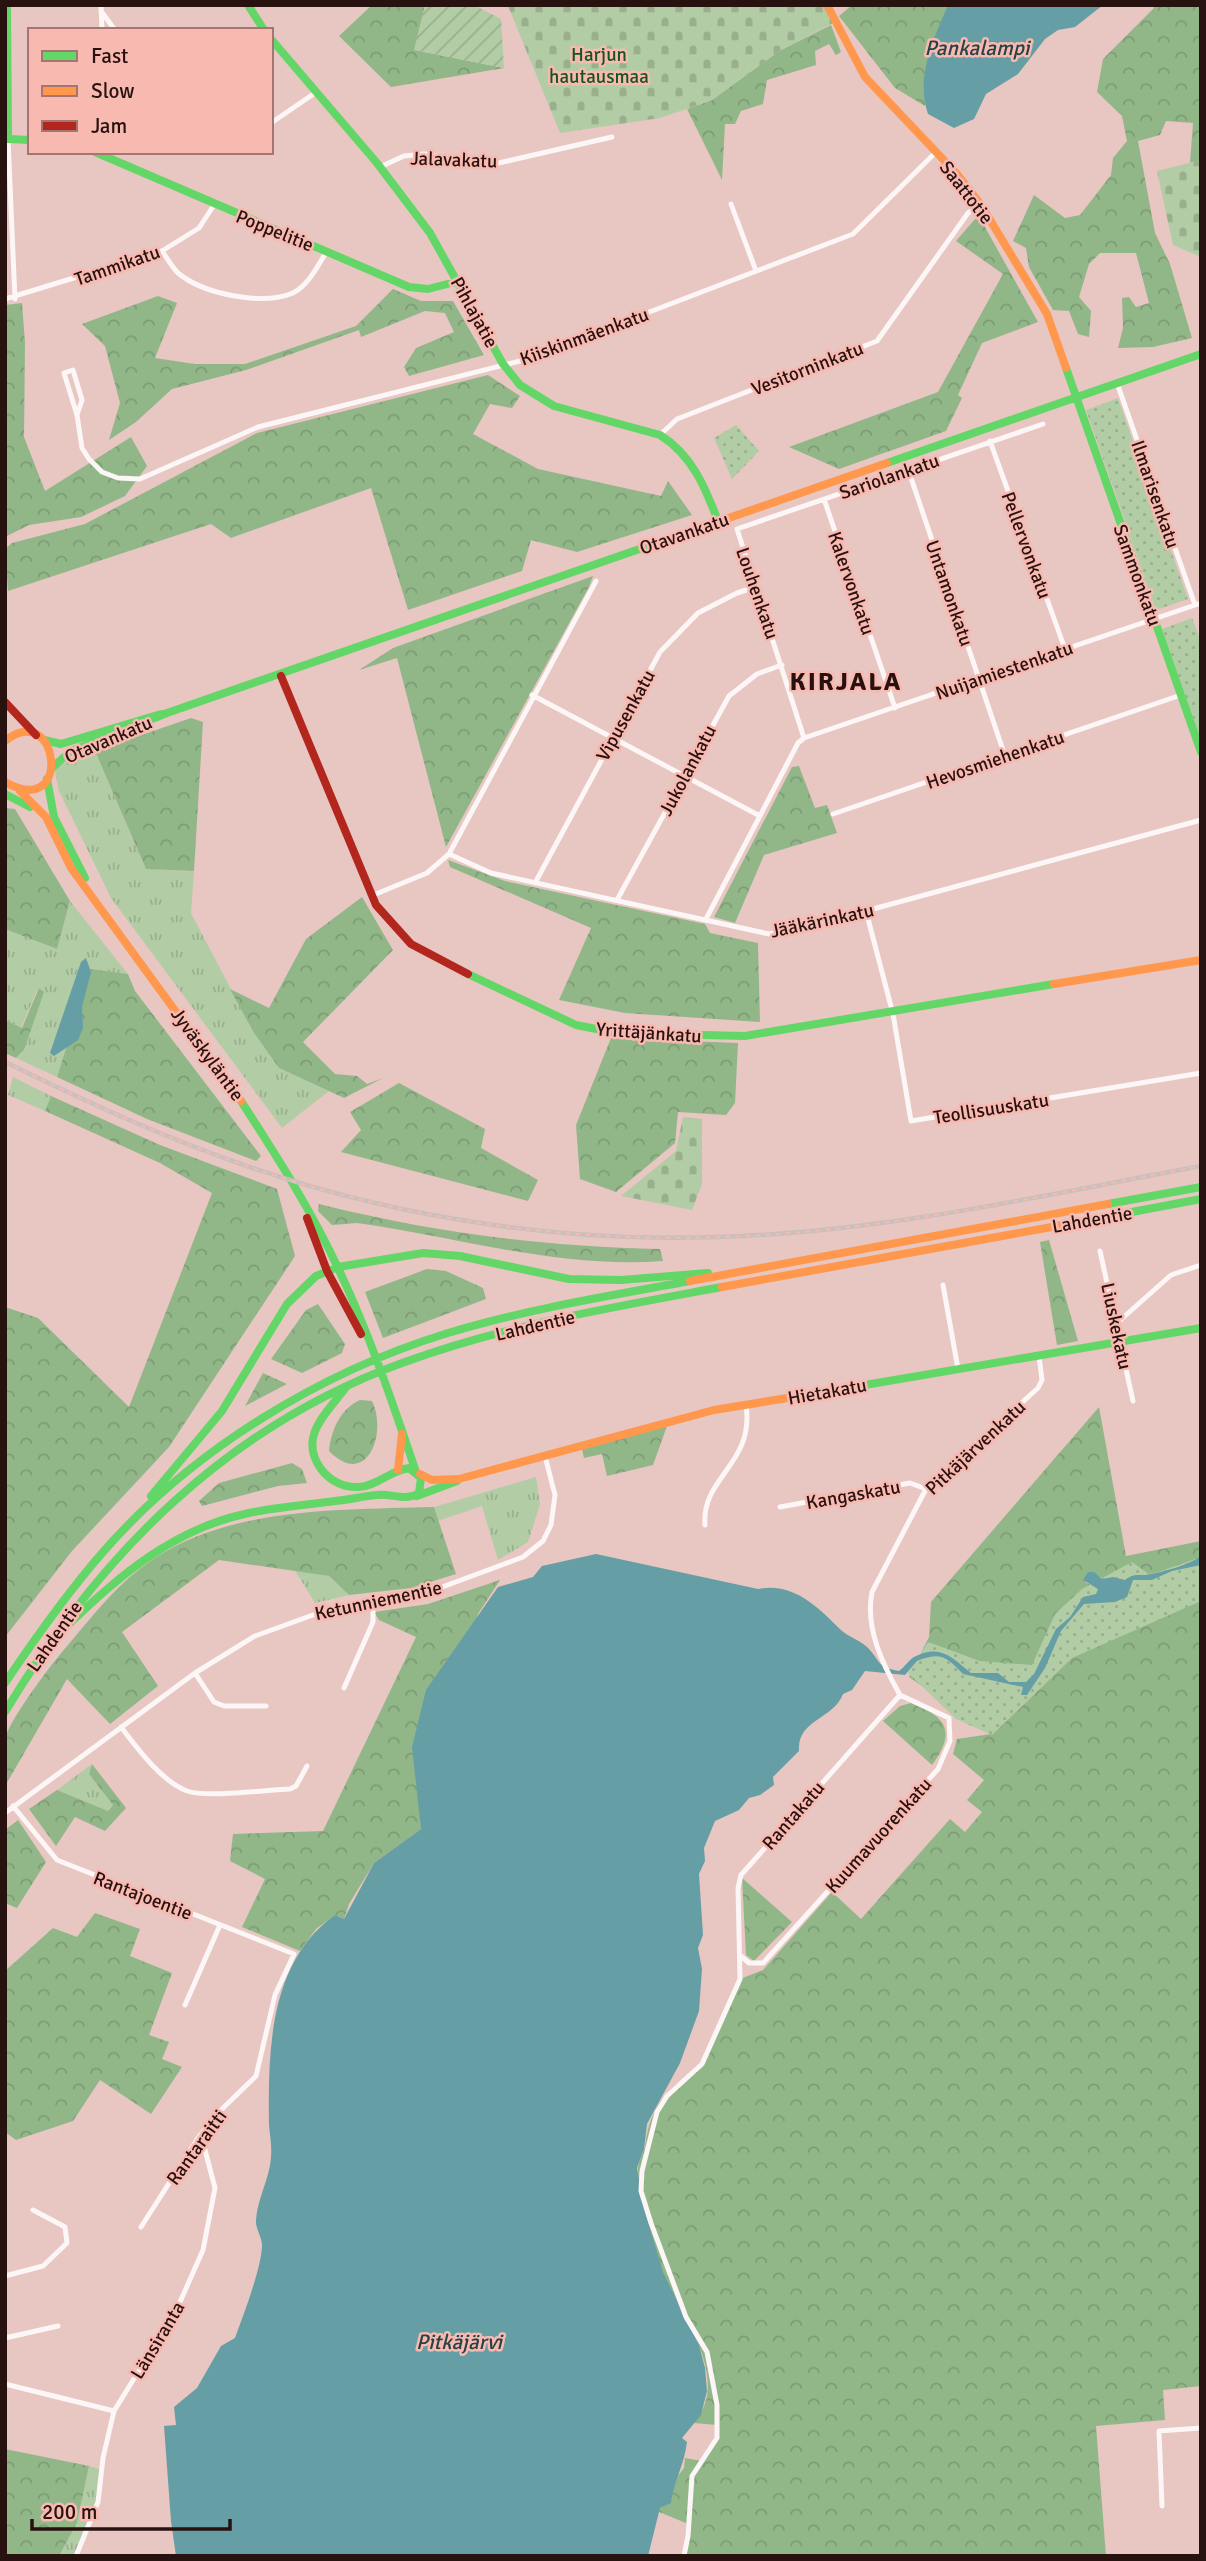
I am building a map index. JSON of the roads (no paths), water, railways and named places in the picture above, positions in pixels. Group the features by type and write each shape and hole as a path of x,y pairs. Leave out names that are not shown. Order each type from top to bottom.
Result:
{"main road":[{"path":"7,5 8,139 28,140"},
{"path":"248,5 263,28"},
{"name":"Saattotie","path":"827,5 866,78 957,174 981,205 1047,314 1075,398"},
{"name":"Pihlajatie","path":"273,40 380,167 430,233 503,364 520,384 541,400 660,435 685,453 718,521"},
{"name":"Poppelitie","path":"99,154 409,287 428,289 459,281"},
{"name":"Otavankatu","path":"52,770 59,759 71,751 167,713 281,676 1201,354"},
{"name":"Sammonkatu","path":"1075,398 1201,752"},
{"name":"Yrittäjänkatu","path":"281,676 371,896 392,928 410,944 528,1004 576,1025 603,1031 765,1035 1201,961"},
{"path":"5,702 52,754 52,770 47,779 36,789 20,791"},
{"name":"Otavankatu","path":"5,741 16,734 61,744 151,715 167,713"},
{"name":"Jyväskyläntie","path":"47,779 48,797 55,816 103,913"},
{"name":"Jyväskyläntie","path":"6,783 20,791 40,809 71,867 210,1056 281,1163 338,1267 367,1343"},
{"path":"5,794 26,804 50,827"},
{"name":"Lahdentie","path":"5,1683 32,1639 71,1586 121,1530 167,1488 256,1422 328,1381 405,1347 447,1331 514,1314 1201,1187"},
{"name":"Lahdentie","path":"5,1712 44,1649 84,1593 169,1505 260,1435 347,1386 399,1364 467,1341 583,1314 1201,1199"},
{"name":"Jyväskyläntie","path":"302,1202 327,1271 367,1343 388,1388 417,1472"},
{"path":"121,1530 222,1411 287,1304 316,1276 327,1271 424,1253 460,1256 544,1275 596,1280 740,1271"},
{"name":"Hietakatu","path":"414,1497 459,1479 684,1416 1201,1328"},
{"path":"44,1649 121,1574 162,1545 192,1530 224,1518 267,1510 383,1493 402,1498 414,1497 422,1487 417,1472 396,1472 365,1486 346,1486 330,1478 314,1459 312,1442 315,1426 347,1386"},
{"name":"Jyväskyläntie","path":"396,1472 402,1433"},
{"path":"396,1472 392,1485 402,1498"},
{"name":"Hietakatu","path":"417,1472 432,1480 459,1479"}],"street":[{"path":"102,8 102,28"},
{"path":"102,8 114,28"},
{"path":"273,122 315,93"},
{"name":"Jalavakatu","path":"380,167 404,156 424,154 490,165 612,137"},
{"path":"8,139 15,299"},
{"name":"Kiiskinmäenkatu","path":"77,415 82,400 73,370 64,373 77,415 82,448 89,459 110,475 140,479 258,427 524,360 853,234 935,153"},
{"path":"731,204 757,271"},
{"name":"Tammikatu","path":"5,299 15,299 162,251 199,228 214,205"},
{"name":"Vesitorninkatu","path":"660,435 677,419 877,341 968,213 981,205"},
{"path":"162,251 179,273 224,296 269,297 293,292 312,276 327,251"},
{"name":"Ilmarisenkatu","path":"1117,383 1198,604"},
{"name":"Sariolankatu","path":"737,529 1043,424"},
{"name":"Pellervonkatu","path":"990,441 1065,649"},
{"name":"Untamonkatu","path":"908,469 1005,756"},
{"name":"Kalervonkatu","path":"824,499 895,708"},
{"name":"Louhenkatu","path":"737,529 804,738"},
{"path":"371,896 427,873 449,853 532,695 596,581"},
{"name":"Vipusenkatu","path":"535,883 646,675 677,632 714,603 756,587"},
{"name":"Nuijamiestenkatu","path":"804,738 1198,604"},
{"name":"Jukolankatu","path":"617,900 729,696 757,674 782,665"},
{"path":"532,695 760,816"},
{"name":"Hevosmiehenkatu","path":"833,814 1181,695"},
{"path":"706,919 798,743 804,738"},
{"name":"Jääkärinkatu","path":"449,853 491,873 769,934 866,911 1201,820"},
{"name":"Teollisuuskatu","path":"866,911 893,1014 911,1121 1201,1073"},
{"name":"Liuskekatu","path":"1101,1251 1133,1401"},
{"path":"1117,1323 1171,1275 1201,1265"},
{"path":"943,1285 958,1370"},
{"name":"Pitkäjärvenkatu","path":"900,1695 884,1664 871,1626 872,1592 926,1489 1038,1388 1042,1380 1039,1356"},
{"path":"705,1525 703,1506 746,1440 749,1424 746,1405"},
{"name":"Ketunniementie","path":"5,1813 227,1650 297,1618 335,1607 426,1592 523,1557 543,1541 551,1525 555,1494 545,1456"},
{"name":"Kangaskatu","path":"780,1507 910,1483 926,1489"},
{"path":"344,1688 373,1622 373,1601"},
{"path":"195,1673 214,1702 219,1705 267,1706"},
{"name":"Rantakatu","path":"684,2556 692,2476 717,2438 717,2405 707,2352 687,2317 641,2192 642,2171 657,2112 667,2096 702,2064 740,1979 738,1888 741,1875 900,1695"},
{"name":"Kuumavuorenkatu","path":"741,1956 749,1963 762,1963 938,1769 950,1741 948,1718 900,1695"},
{"path":"121,1727 143,1755 189,1792 290,1789 296,1786 307,1766"},
{"name":"Rantajoentie","path":"13,1807 57,1860 294,1954"},
{"path":"185,2005 220,1925"},
{"name":"Rantaraitti","path":"141,2227 198,2138 219,2111 257,2077 275,1994 294,1954"},
{"name":"Länsiranta","path":"76,2556 98,2502 103,2458 114,2411 176,2311 197,2269 215,2188 205,2150 198,2138"},
{"path":"5,2276 43,2266 67,2243 68,2234 65,2227 33,2210"},
{"path":"5,2338 58,2326"},
{"path":"5,2384 114,2411"},
{"path":"1162,2506 1159,2431 1201,2428"}],"water":[{"name":"Pankalampi","path":"948,5 1103,5 1075,27 1058,30 1045,39 1018,74 986,94 974,119 954,128 928,114 924,86 928,58"},
{"path":"86,958 91,972 82,1007 83,1028 78,1040 54,1056 50,1053 81,962"},
{"name":"Pitkäjärvi","path":"596,1554 758,1589 783,1589 795,1593 815,1606 845,1633 866,1646 882,1665 891,1669 899,1671 914,1657 940,1652 953,1658 971,1673 998,1673 1009,1682 1026,1682 1034,1674 1056,1629 1070,1617 1083,1597 1096,1594 1098,1589 1083,1580 1088,1572 1094,1572 1102,1579 1113,1577 1125,1580 1135,1575 1147,1575 1176,1567 1199,1557 1201,1565 1172,1571 1152,1580 1133,1580 1127,1597 1115,1602 1084,1604 1061,1631 1045,1668 1027,1695 1021,1695 1023,1687 963,1674 948,1660 938,1657 917,1661 905,1675 865,1671 852,1690 843,1694 832,1709 804,1732 799,1751 773,1777 774,1785 760,1795 749,1798 739,1810 715,1821 704,1848 705,1861 699,1874 703,1935 698,1948 702,1969 699,2011 680,2063 647,2124 644,2149 637,2168 645,2212 663,2272 699,2345 707,2391 701,2415 682,2438 687,2442 686,2451 671,2503 660,2508 648,2556 176,2556 164,2426 176,2425 174,2407 197,2388 221,2346 235,2338 256,2278 262,2245 256,2223 257,2212 271,2157 269,2096 272,2038 285,1982 297,1957 313,1934 335,1915 344,1919 374,1863 421,1829 412,1747 426,1690 498,1587 533,1577 542,1566"}],"railway":[{"path":"5,1062 153,1130 213,1154 303,1184 427,1214 554,1232 681,1238 801,1232 973,1209 1201,1166"}],"district":[{"name":"KIRJALA","path":"846,681"}],"park label":[{"name":"Harjun hautausmaa","path":"599,65"}]}
